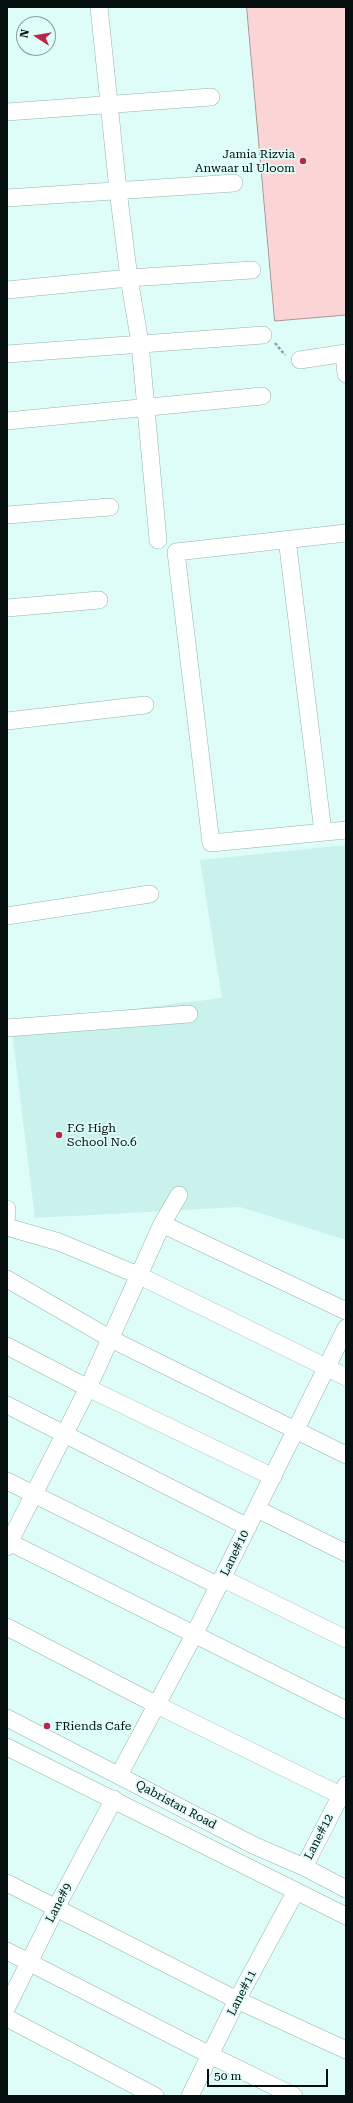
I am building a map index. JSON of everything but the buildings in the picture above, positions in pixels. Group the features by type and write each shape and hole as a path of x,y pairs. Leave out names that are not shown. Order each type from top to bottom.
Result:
{"street":[{"path":"99,7 118,190 129,278 140,343 158,540"},
{"path":"7,112 211,97"},
{"path":"7,198 234,183"},
{"path":"7,290 129,278 252,270"},
{"path":"7,354 264,335"},
{"path":"300,360 345,353 346,374"},
{"path":"7,421 146,406 262,396"},
{"path":"7,515 110,507"},
{"path":"346,533 176,552 211,843 346,830"},
{"path":"287,540 323,832"},
{"path":"7,608 99,600"},
{"path":"7,721 145,705"},
{"path":"7,916 150,894"},
{"path":"7,1028 189,1014"},
{"path":"179,1195 162,1224 88,1388 8,1543 346,1710"},
{"path":"7,1210 7,1216"},
{"path":"162,1224 346,1311"},
{"path":"7,1227 59,1242 138,1275 346,1377"},
{"path":"7,1279 110,1339 346,1455"},
{"name":"Lane#10","path":"119,1774 194,1634 346,1328"},
{"path":"7,1346 88,1388 273,1477"},
{"path":"7,1405 248,1527"},
{"path":"7,1481 220,1582 346,1639"},
{"path":"257,1509 346,1553"},
{"path":"7,1627 157,1704 344,1793"},
{"name":"Qabristan Road","path":"7,1718 119,1774 253,1845 304,1867 346,1889"},
{"name":"Qabristan Road","path":"7,1747 114,1799 346,1916"},
{"name":"Lane#12","path":"304,1867 344,1793"},
{"name":"Lane#9","path":"7,2007 56,1908 114,1799"},
{"path":"242,1863 253,1845"},
{"path":"7,1882 238,2000 346,2050"},
{"name":"Lane#11","path":"190,2096 238,2000 296,1891"},
{"path":"7,1951 210,2055 294,2096"},
{"path":"7,2018 155,2096"}],"path":[{"path":"264,335 272,340 286,357 300,360"}],"shaded area":[{"path":"346,845 346,1240 240,1207 35,1218 11,1024 222,998 200,860"}],"place":[{"name":"Jamia Rizvia Anwaar ul Uloom","path":"303,161"},
{"name":"F.G High School No.6","path":"59,1135"},
{"name":"FRiends Cafe","path":"47,1726"}]}
